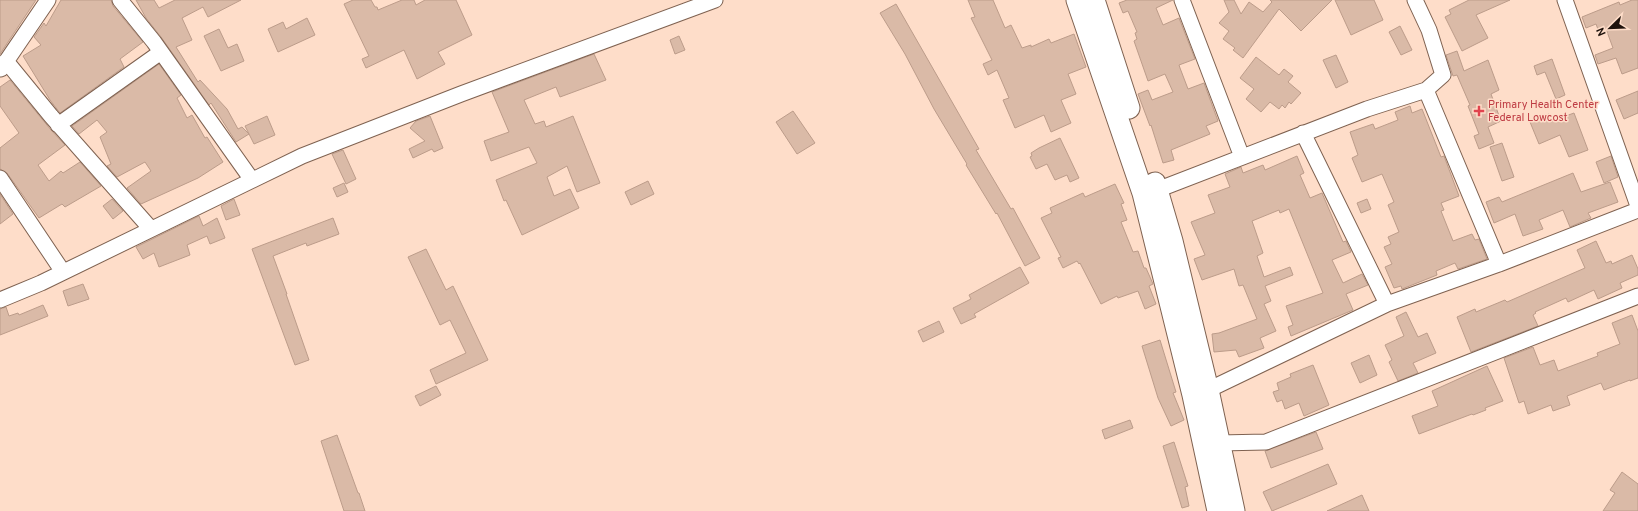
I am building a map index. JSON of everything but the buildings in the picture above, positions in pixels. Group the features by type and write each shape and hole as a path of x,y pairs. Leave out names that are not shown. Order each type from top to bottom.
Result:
{"street":[{"path":"48,0 3,66 151,229"},
{"path":"120,0 161,52 252,180"},
{"path":"0,300 63,272 316,150 468,91 713,0"},
{"path":"1077,0 1143,193 1193,395 1218,511"},
{"path":"1094,0 1136,132 1157,190 1172,241 1208,390 1234,511"},
{"path":"1182,0 1242,157"},
{"path":"1565,0 1638,206"},
{"path":"1157,190 1367,109 1426,90 1443,75 1420,1"},
{"path":"58,125 161,52"},
{"path":"1426,90 1499,264"},
{"path":"1303,133 1387,304"},
{"path":"0,178 63,272"},
{"path":"1208,390 1387,304 1499,264 1638,210"},
{"path":"1219,443 1266,442 1638,296"}],"place":[{"name":"Primary Health Center Federal Lowcost","path":"1479,111"}]}
